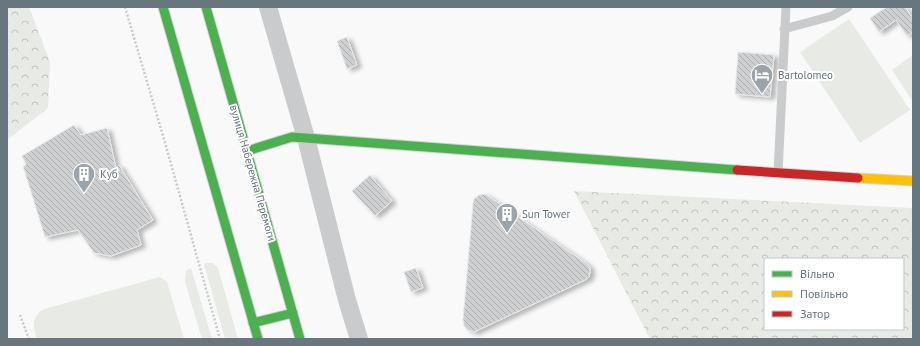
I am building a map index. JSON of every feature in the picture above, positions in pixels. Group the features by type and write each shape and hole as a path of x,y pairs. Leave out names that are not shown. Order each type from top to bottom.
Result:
{"main road":[{"path":"163,7 258,339"},
{"name":"вулиця Набережна Перемоги","path":"206,7 300,339"},
{"path":"247,151 292,137 778,173 913,181"},
{"path":"253,323 293,312"}],"street":[{"path":"268,7 306,138 347,300 359,339"}],"lane":[{"path":"778,173 786,7"},
{"path":"784,29 832,16 848,7"}],"path":[{"path":"125,7 220,339"},
{"path":"20,315 29,339"}],"green space":[{"path":"7,7 29,7 50,62 48,108 7,140"},
{"path":"849,19 910,110 860,143 800,52"},
{"path":"913,55 913,102 892,70"},
{"path":"574,191 913,208 913,339 650,339"},
{"path":"213,263 218,268 238,339 225,339 204,264"},
{"path":"191,268 212,339 202,339 185,282 186,271"},
{"path":"160,277 167,282 184,339 37,339 34,322 37,315 44,309"}],"building":[{"path":"887,7 905,7 913,19 913,32 907,36 896,20 879,32 870,18"},
{"path":"347,37 357,65 347,69 337,41"},
{"path":"738,52 774,55 770,97 735,94"},
{"name":"Куб","path":"74,125 81,135 107,128 116,168 119,165 153,220 137,230 141,245 111,256 94,253 78,230 45,237 23,166 26,165 22,156"},
{"path":"370,175 392,201 375,216 352,191"},
{"name":"Sun Tower","path":"485,194 587,264 590,268 590,272 589,277 585,280 474,332 468,330 464,326 463,320 473,204 474,199 479,195"},
{"path":"416,268 423,288 411,292 404,272"}],"traffic: fast":[{"path":"163,7 258,339"},
{"path":"206,7 300,339"},
{"path":"247,151 292,137 737,170"},
{"path":"253,323 293,313"}],"traffic: slow":[{"path":"858,178 913,181"}],"traffic: jam":[{"path":"737,170 858,178"}],"place":[{"name":"Bartolomeo","path":"762,94"},
{"name":"Куб","path":"84,194"},
{"name":"Sun Tower","path":"507,234"}]}
